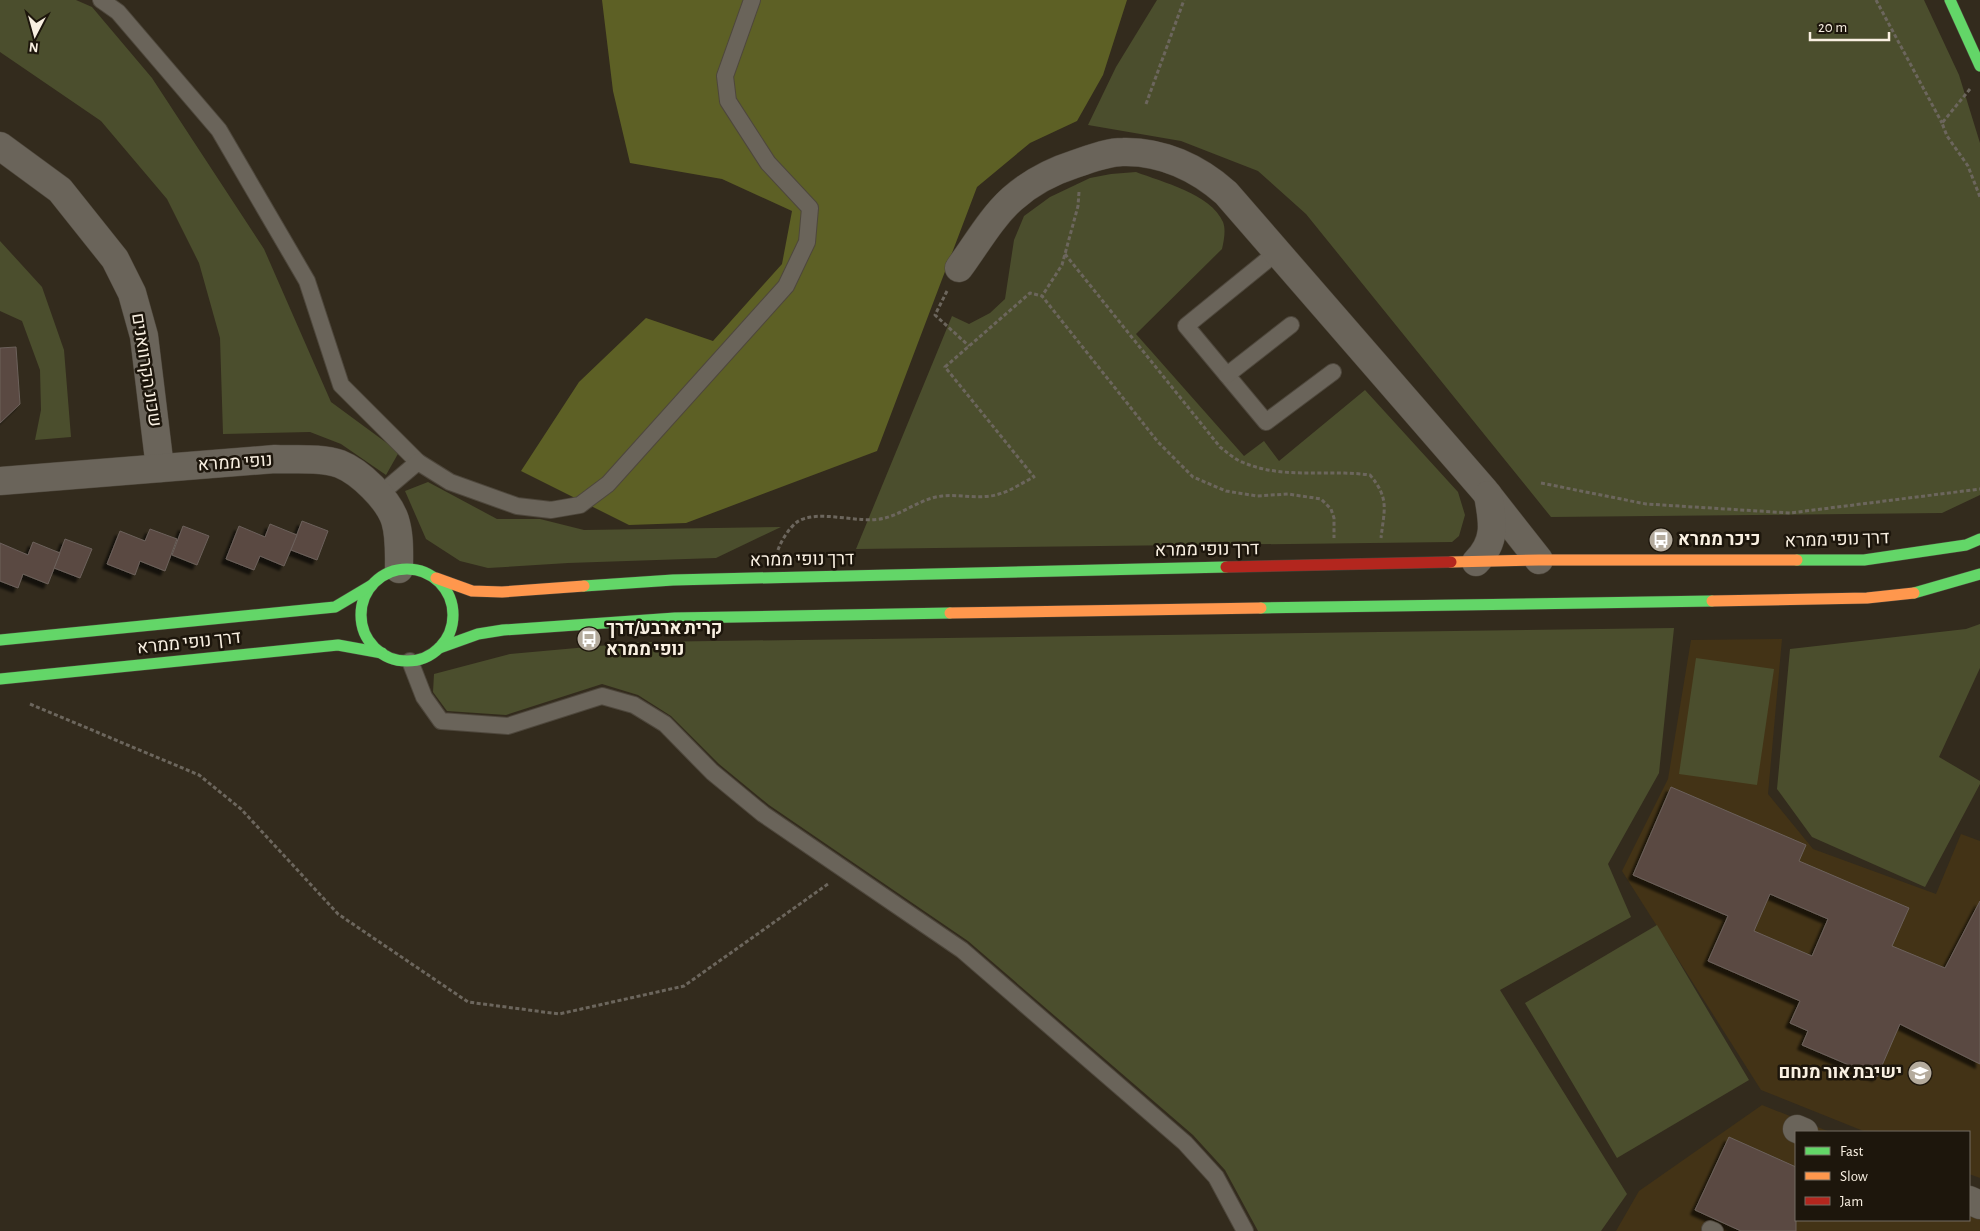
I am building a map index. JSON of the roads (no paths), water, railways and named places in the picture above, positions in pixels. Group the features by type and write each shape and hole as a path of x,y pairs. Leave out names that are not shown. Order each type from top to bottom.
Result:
{"main road":[{"path":"1950,0 1980,66"},
{"name":"דרך נופי ממרא","path":"436,578 472,591 502,592 673,580 1539,560 1864,560 1966,545 1980,540"},
{"path":"439,648 449,635 453,620 452,605 446,590 436,578 422,571 399,569 384,575 372,585 364,599 361,612 363,628 370,642 382,653 396,660 410,661 426,657 439,648 478,634 503,630 674,618 1867,598 1920,592 1980,574"},
{"name":"דרך נופי ממרא","path":"0,640 335,607 372,585"},
{"name":"דרך נופי ממרא","path":"0,679 338,645 382,653"}],"street":[{"name":"שכונ הקרוואנים","path":"0,146 60,190 115,259 128,284 144,336 160,468"},
{"path":"959,268 996,216 1012,199 1033,183 1062,168 1097,156 1122,152 1145,153 1197,170 1226,193 1488,495 1539,560"},
{"name":"נופי ממרא","path":"0,481 275,459 316,460 340,464 363,476 395,518 399,537 399,569"},
{"path":"1476,562 1485,552 1491,539 1492,516 1488,495"}],"lane":[{"path":"101,0 118,12 219,130 307,281 341,385 418,462 450,482 517,506 551,510 580,505 608,484 786,286 807,242 810,208 768,163 728,101 725,76 752,0"},
{"path":"1277,252 1186,326 1266,422 1333,372"},
{"path":"1227,375 1292,325"},
{"path":"379,495 418,462"},
{"path":"410,661 424,697 442,721 508,726 602,696 634,705 664,724 712,772 763,814 962,950 1185,1143 1216,1177 1245,1231"}],"place":[{"name":"כיכר ממרא","path":"1661,540"},
{"name":"קרית ארבע/דרך נופי ממרא","path":"589,639"},
{"name":"ישיבת אור מנחם","path":"1920,1073"}]}
